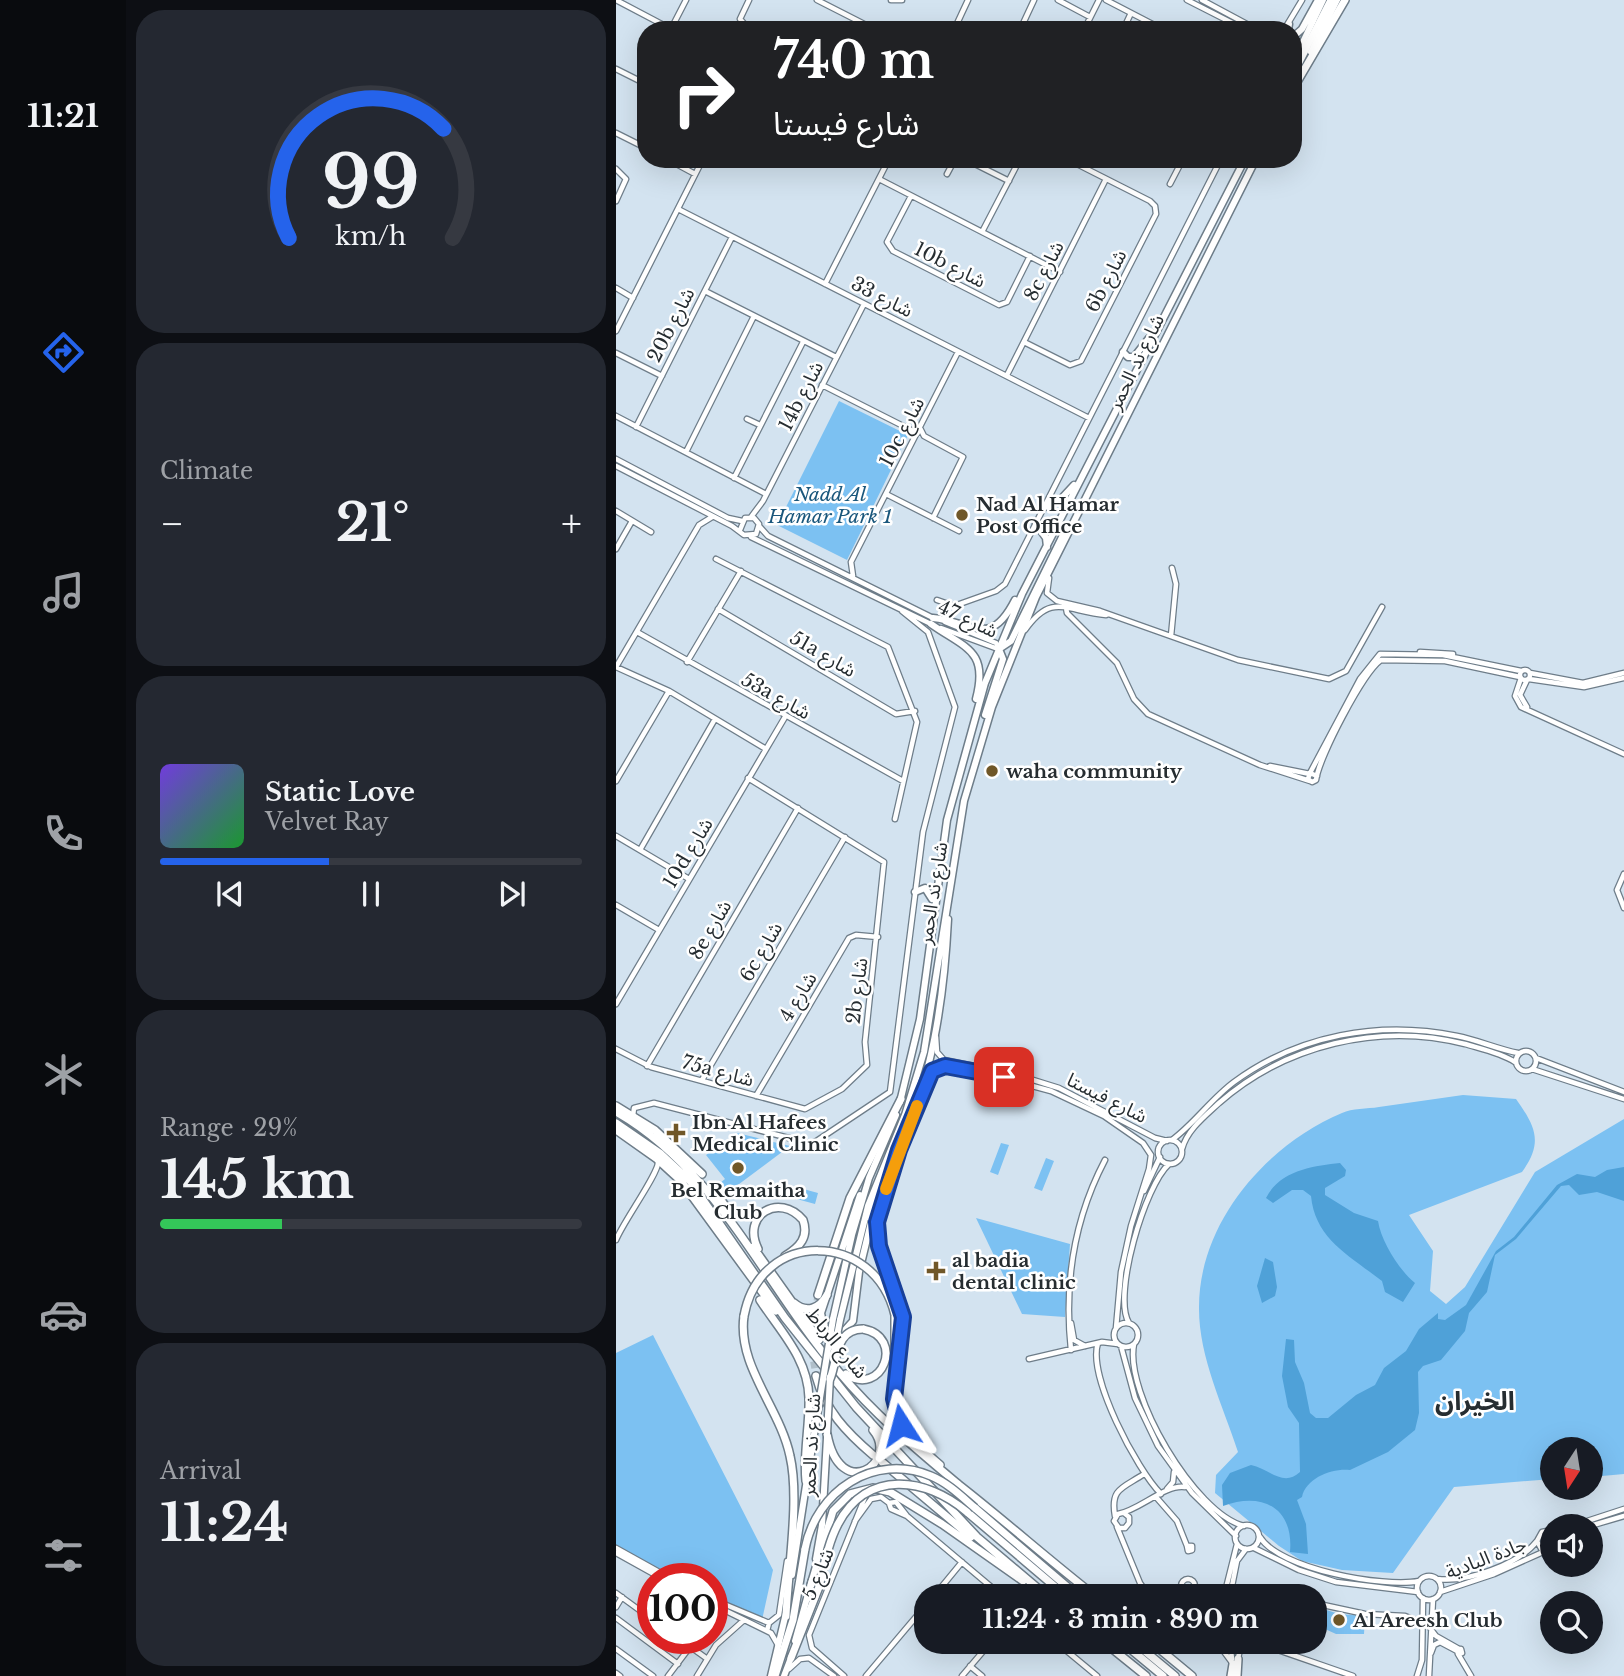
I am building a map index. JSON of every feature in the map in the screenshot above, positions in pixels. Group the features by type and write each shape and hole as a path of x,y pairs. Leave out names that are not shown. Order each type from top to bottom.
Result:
{"highway":[{"path":"1302,56 1331,0"},
{"path":"1302,74 1345,0"},
{"path":"818,1295 850,1198 901,1099"},
{"path":"616,1106 655,1130 697,1168 786,1295 886,1422"},
{"name":"شارع الرباط","path":"616,1112 650,1133 698,1177 798,1321 850,1385 886,1422 926,1460 1080,1584"},
{"name":"شارع الرباط","path":"616,1123 661,1154 691,1181 785,1318 856,1407 984,1544 1032,1584"},
{"path":"616,1130 657,1158 702,1206 767,1302 785,1318"},
{"path":"894,1399 903,1317 879,1246 877,1228 879,1210 899,1150"},
{"path":"768,1268 752,1232 758,1217 779,1207 797,1213 803,1220 805,1231 801,1243 756,1284 744,1315 746,1351 781,1429 790,1457 794,1492 786,1616"},
{"path":"778,1263 793,1255 815,1250 849,1256 864,1265 881,1281 895,1315 896,1413 905,1431 958,1483"},
{"path":"743,1269 762,1304 796,1352 806,1376 809,1398 807,1480"},
{"path":"786,1295 799,1307 807,1309 819,1306 827,1295"},
{"path":"830,1379 842,1338 852,1330 873,1331 883,1340 887,1352 885,1365 869,1379 855,1379 846,1374"},
{"path":"816,1376 824,1399 836,1420 873,1455"},
{"path":"827,1434 832,1458 843,1469 858,1472 872,1466 880,1453 880,1443 856,1407"},
{"path":"882,1462 970,1536 984,1544"},
{"path":"773,1676 793,1620 811,1526 830,1496 849,1482 871,1472 894,1469 929,1475 950,1487 971,1510 1053,1584"},
{"path":"791,1658 838,1524 848,1510 869,1493 895,1485 921,1486 971,1510 1063,1584"},
{"path":"815,1586 830,1516 840,1502 861,1490 890,1492 946,1526 1029,1584"},
{"path":"1119,1654 1145,1676"},
{"path":"1136,1654 1163,1676"},
{"path":"1148,1654 1175,1676"},
{"path":"1166,1654 1192,1676"},
{"path":"1231,1676 1236,1661"},
{"path":"1236,1661 1237,1676"},
{"path":"1176,1662 1198,1676"}],"main road":[{"path":"1302,30 1321,0"},
{"path":"1302,43 1321,0"},
{"path":"1302,72 1337,0"},
{"name":"شارع ند الحمر","path":"773,1676 786,1616 815,1428 852,1235 869,1178 901,1099 920,1019 948,813 972,724 999,649 1035,570 1239,168"},
{"name":"شارع ند الحمر","path":"815,1586 822,1525 836,1320 875,1186 907,1108 924,1052 945,907 973,768 1020,635 1251,168"},
{"path":"1123,352 1128,357 1135,356 1157,329"},
{"path":"973,768 1003,659 999,649 1011,641 1041,576 1100,470"},
{"path":"1045,506 1061,499 1082,475"},
{"path":"1036,524 1047,547"},
{"path":"1031,534 1042,533"},
{"path":"932,621 974,630 993,628 1008,614 1029,574 1035,570"},
{"path":"932,621 968,648 980,664 981,680 972,724"},
{"path":"915,892 920,888 927,889 934,904"},
{"path":"860,1236 920,1098 936,1030 948,921 945,907"},
{"path":"869,1178 855,1209 821,1313 823,1323 832,1332 844,1331 852,1323 862,1255 881,1189"},
{"path":"785,1674 791,1658"}],"street":[{"path":"616,0 657,21"},
{"path":"676,21 686,0"},
{"path":"742,21 740,19 749,0"},
{"path":"817,0 858,21"},
{"path":"835,9 839,0"},
{"path":"891,0 902,0"},
{"path":"958,21 968,0"},
{"path":"1024,21 1034,0"},
{"path":"1058,0 1090,16"},
{"path":"1088,21 1099,0"},
{"path":"1106,0 1147,21"},
{"path":"1187,0 1228,21"},
{"path":"1202,0 1241,21"},
{"path":"1291,21 1303,0"},
{"path":"1127,21 1131,13"},
{"path":"616,69 637,80"},
{"path":"616,133 637,144"},
{"path":"684,168 695,174"},
{"path":"616,331 698,168"},
{"path":"825,284 884,168"},
{"path":"947,174 950,168"},
{"path":"983,168 1009,181"},
{"path":"982,232 1016,168"},
{"path":"1084,168 1107,180"},
{"path":"1171,184 1179,168"},
{"name":"شارع ند الحمر","path":"937,600 948,606 957,606 1000,589 1011,574 1216,168"},
{"path":"616,169 626,178 616,201"},
{"path":"878,179 1060,272"},
{"name":"8c شارع","path":"1007,376 1107,180"},
{"name":"6b شارع","path":"1024,342 1070,365 1081,361 1156,210 1153,203 1107,180"},
{"name":"10b شارع","path":"911,196 887,242 892,251 999,305 1007,302 1030,256"},
{"name":"شارع 33","path":"678,209 1088,420"},
{"name":"20b شارع","path":"636,427 732,237"},
{"path":"616,288 633,298"},
{"path":"705,291 836,357"},
{"name":"14b شارع","path":"759,524 766,494 864,304"},
{"path":"685,452 754,317"},
{"path":"734,478 803,342"},
{"name":"10c شارع","path":"851,562 958,352"},
{"path":"616,353 662,376"},
{"path":"822,385 917,433"},
{"path":"616,416 766,494"},
{"path":"747,419 761,425"},
{"path":"920,427 930,440"},
{"path":"913,442 920,437 964,457 933,518"},
{"path":"616,459 729,518 743,521 751,517 759,524 758,532 751,537 616,466"},
{"path":"886,494 959,531"},
{"name":"14b شارع","path":"751,517 763,501"},
{"path":"696,508 701,515 699,525"},
{"path":"616,512 651,532"},
{"path":"714,517 706,517 699,525 616,667 669,691 766,749"},
{"path":"616,549 632,521"},
{"path":"740,530 743,521"},
{"name":"شارع 47","path":"759,524 768,536 932,621"},
{"name":"شارع 47","path":"751,537 902,611 996,643 999,649"},
{"path":"1058,554 1046,589 1051,598 1065,606 1116,663 1142,710 1246,758 1310,781 1316,780 1356,692 1375,664 1387,658 1465,661"},
{"path":"716,559 888,647 915,711 917,726 895,819"},
{"path":"833,568 844,569 851,562"},
{"path":"851,562 850,571 855,579"},
{"path":"1171,636 1176,584 1172,568"},
{"path":"687,662 741,571"},
{"path":"1020,635 1039,611 1065,606 1110,615 1252,663 1332,678 1346,671 1382,607"},
{"name":"51a شارع","path":"718,610 896,714 915,711"},
{"path":"633,1116 634,1108 654,1104 812,1144 887,1097 892,1087 915,892 929,801 955,703 928,632 902,611"},
{"name":"53a شارع","path":"637,632 903,781"},
{"path":"1310,781 1310,774 1360,679 1377,656 1392,652 1465,661 1584,687 1624,675"},
{"path":"1524,676 1515,693 1516,701 1624,754"},
{"path":"616,781 669,691"},
{"name":"10d شارع","path":"616,1004 785,717"},
{"path":"640,850 715,719"},
{"path":"1246,758 1317,776"},
{"path":"748,778 845,837"},
{"name":"8e شارع","path":"647,1066 798,808"},
{"path":"616,836 689,879"},
{"name":"2b شارع","path":"815,1107 842,1089 867,1065 865,1042 886,866 878,856 845,837"},
{"name":"6c شارع","path":"702,1080 845,837"},
{"path":"1624,874 1617,894 1624,908"},
{"path":"616,905 659,930"},
{"name":"شارع 4","path":"756,1096 849,938 856,935 878,937"},
{"name":"شارع فيستا","path":"936,1030 940,1057 1028,1078 1078,1096 1155,1138 1169,1141"},
{"path":"1227,1584 1237,1543 1236,1536 1187,1488 1144,1420 1116,1329 1121,1272 1130,1226 1160,1157 1160,1147 1240,1077 1285,1052 1327,1038 1371,1030 1415,1030 1459,1036 1518,1053 1530,1051 1545,1064 1624,1092"},
{"path":"1254,1548 1259,1537 1253,1527 1230,1520 1204,1497 1168,1451 1151,1420 1136,1379 1134,1344 1138,1334 1129,1323 1125,1308 1135,1235 1152,1189 1169,1164 1179,1160 1194,1128 1241,1086 1284,1060 1334,1043 1386,1036 1427,1037 1465,1044 1516,1062 1522,1070 1532,1069 1624,1099"},
{"name":"75a شارع","path":"616,1049 647,1066 802,1109 815,1107"},
{"path":"1516,1062 1518,1053"},
{"path":"1532,1069 1536,1058"},
{"path":"972,1071 977,1066"},
{"name":"شارع فيستا","path":"920,1098 930,1073 937,1067 972,1071 1051,1091 1104,1116 1143,1143 1151,1155 1130,1226"},
{"path":"1169,1141 1182,1149"},
{"path":"1160,1157 1169,1164"},
{"path":"616,1240 632,1207 659,1170 657,1158"},
{"path":"1071,1350 1069,1316 1076,1237 1088,1196 1105,1160"},
{"path":"655,1176 671,1172"},
{"path":"1069,1316 1074,1340 1086,1346"},
{"path":"1029,1359 1100,1342 1116,1329 1129,1323"},
{"path":"1100,1342 1134,1344"},
{"path":"1100,1342 1097,1357 1115,1419 1144,1474 1177,1521 1187,1546"},
{"path":"1159,1495 1172,1484 1174,1471"},
{"path":"1143,1584 1122,1541 1113,1500 1116,1492 1144,1474"},
{"path":"1115,1516 1139,1508 1175,1487 1187,1488"},
{"name":"شارع 5","path":"844,1676 812,1648 808,1639 860,1503 875,1492 890,1492"},
{"path":"855,1521 871,1499 881,1497 889,1503 896,1502 907,1516 988,1584"},
{"path":"1113,1500 1130,1519"},
{"path":"1122,1541 1125,1528 1139,1508"},
{"path":"1603,1516 1624,1509"},
{"path":"1603,1522 1624,1516"},
{"path":"1236,1536 1244,1526"},
{"path":"1117,1527 1125,1528"},
{"name":"جادة البادية","path":"1437,1579 1449,1580 1493,1567 1527,1551 1540,1536"},
{"name":"جادة البادية","path":"1259,1537 1265,1545 1278,1552 1329,1573 1372,1581 1419,1581"},
{"path":"1537,1541 1540,1546"},
{"path":"1237,1543 1247,1549 1254,1548 1299,1570 1336,1581 1418,1592 1423,1598 1423,1632 1422,1662 1417,1676"},
{"path":"767,1630 769,1623 779,1615 789,1549"},
{"path":"1232,1584 1237,1561 1247,1549"},
{"path":"616,1550 637,1563"},
{"path":"616,1550 641,1563"},
{"name":"جادة البادية","path":"1440,1592 1494,1574 1540,1553"},
{"path":"944,1584 962,1562"},
{"path":"1418,1592 1419,1581 1427,1576 1437,1579 1440,1592 1433,1599 1429,1676"},
{"path":"616,1593 637,1608"},
{"path":"616,1607 622,1597"},
{"path":"1423,1598 1433,1599"},
{"path":"1327,1605 1413,1620 1423,1619"},
{"path":"728,1607 769,1623"},
{"path":"728,1611 767,1630 775,1637 778,1650"},
{"path":"728,1611 732,1622 728,1630"},
{"path":"616,1619 678,1664"},
{"path":"728,1631 744,1619"},
{"path":"866,1676 914,1619"},
{"path":"1413,1620 1423,1632"},
{"path":"1430,1627 1436,1636 1449,1641 1459,1652 1471,1676"},
{"path":"1429,1657 1438,1642 1459,1652"},
{"path":"616,1649 653,1676"},
{"path":"668,1676 685,1654"},
{"path":"700,1654 706,1658"},
{"path":"697,1676 709,1654"},
{"path":"962,1676 980,1654"},
{"path":"1070,1654 1097,1676"},
{"path":"1227,1654 1236,1661"},
{"path":"1235,1654 1236,1661"},
{"path":"1236,1661 1238,1654"},
{"path":"1293,1654 1353,1676"},
{"path":"785,1674 797,1661 809,1658 834,1676"},
{"path":"970,1666 982,1676"}],"green space":[{"name":"Nadd Al Hamar Park 1","path":"839,401 908,435 847,560 777,525"},
{"path":"1463,1095 1516,1099 1532,1126 1535,1143 1522,1172 1409,1215 1433,1251 1430,1291 1446,1304 1465,1287 1535,1172 1624,1119 1624,1474 1603,1476 1603,1437 1540,1437 1540,1480 1454,1487 1393,1573 1342,1570 1302,1561 1279,1546 1215,1493 1216,1475 1238,1452 1207,1363 1199,1309 1202,1277 1210,1247 1224,1218 1263,1166 1287,1145 1314,1127 1350,1110"},
{"name":"Bel Remaitha Club","path":"737,1133 790,1146 727,1193 720,1183 725,1179 706,1155"},
{"path":"1001,1143 1009,1145 998,1175 990,1172"},
{"path":"1046,1158 1054,1161 1042,1191 1034,1188"},
{"path":"796,1187 818,1193 815,1204 793,1198"},
{"path":"976,1218 1070,1244 1065,1317 1022,1314"},
{"path":"653,1335 773,1570 762,1620 728,1603 728,1563 649,1563 616,1547 616,1353"},
{"name":"Al Areesh Club","path":"1327,1610 1365,1616 1364,1634 1336,1634 1327,1630"}],"shaded area":[{"path":"1340,1163 1346,1170 1345,1176 1325,1188 1325,1195 1354,1213 1378,1221 1392,1255 1415,1283 1403,1302 1385,1292 1382,1281 1327,1235 1319,1224 1311,1196 1303,1190 1292,1190 1273,1203 1266,1198 1280,1181 1289,1175 1309,1168"},
{"path":"1624,1167 1624,1201 1597,1192 1579,1195 1569,1185 1561,1186 1516,1239 1495,1255 1487,1292 1469,1313 1465,1331 1441,1360 1423,1366 1418,1372 1419,1413 1415,1430 1388,1452 1350,1470 1335,1471 1314,1480 1297,1500 1306,1524 1308,1554 1290,1552 1287,1524 1273,1507 1250,1501 1223,1506 1222,1485 1230,1473 1251,1465 1282,1478 1300,1472 1299,1423 1288,1407 1282,1376 1286,1339 1294,1340 1295,1362 1304,1383 1310,1413 1316,1418 1328,1418 1356,1395 1375,1385 1384,1368 1406,1351 1419,1329 1438,1313 1438,1319 1445,1320 1466,1305 1496,1251 1514,1237 1557,1185 1577,1174 1595,1177 1607,1170"},
{"path":"1265,1258 1273,1262 1277,1287 1275,1296 1262,1303 1257,1286"}],"tunnel":[{"path":"812,1332 818,1295"},
{"path":"812,1351 816,1376"}],"slow traffic":[{"path":"886,1189 917,1106"}],"place":[{"name":"Nad Al Hamar Post Office","path":"962,515"},
{"name":"waha community","path":"992,771"},
{"name":"Ibn Al Hafees Medical Clinic","path":"676,1133"},
{"name":"Bel Remaitha Club","path":"738,1168"},
{"name":"al badia dental clinic","path":"936,1271"},
{"name":"Al Areesh Club","path":"1339,1620"}],"district":[{"name":"الخيران","path":"1475,1401"}],"route":[{"path":"901,1425 894,1399 903,1338 903,1317 878,1240 879,1210 899,1150 932,1071 936,1067 945,1066 1004,1077"}]}
